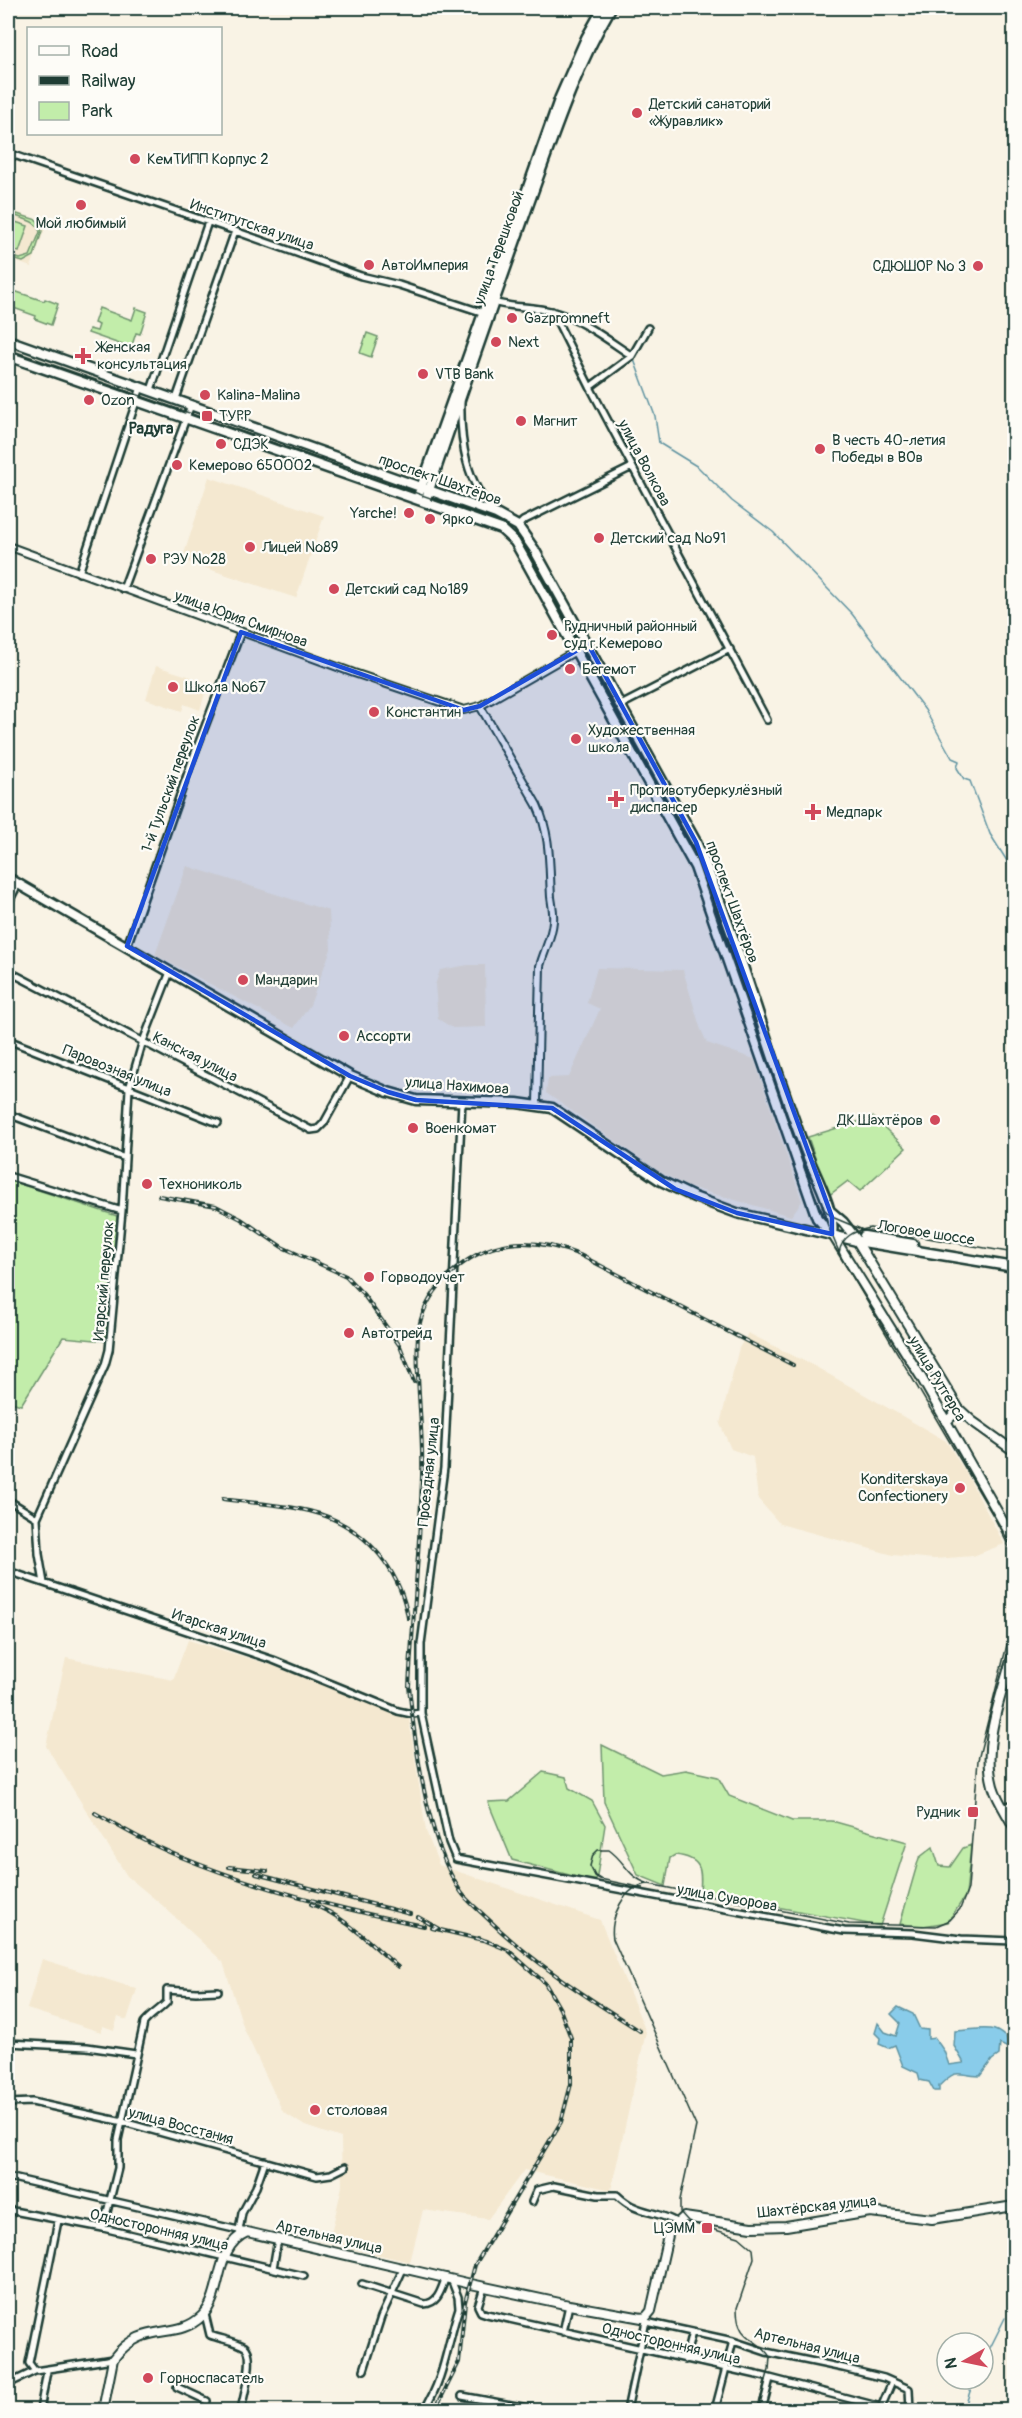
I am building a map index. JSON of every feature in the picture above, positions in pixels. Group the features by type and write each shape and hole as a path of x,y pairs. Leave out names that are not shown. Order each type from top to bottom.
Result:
{"main road":[{"name":"улица Терешковой","path":"425,489 462,392 490,301 560,97 586,38 603,8"},
{"name":"улица Терешковой","path":"490,301 564,107 594,37 611,8"},
{"name":"улица Терешковой","path":"421,501 486,314"},
{"name":"проспект Шахтёров","path":"8,340 496,514 518,526 529,540 588,644 680,810 705,862 792,1114 829,1210 855,1238"},
{"name":"проспект Шахтёров","path":"8,356 186,417 507,533 524,556 695,867 817,1218 833,1234"},
{"name":"улица Нахимова","path":"8,878 350,1076 416,1100 537,1104 552,1108 675,1189 737,1213 855,1238"},
{"path":"829,1210 833,1234"},
{"name":"улица Рутгерса","path":"833,1234 1014,1540"},
{"name":"улица Рутгерса","path":"855,1238 959,1409 972,1421 1014,1450"},
{"name":"Логовое шоссе","path":"855,1238 1014,1261"},
{"name":"Логовое шоссе","path":"855,1238 1014,1267"},
{"path":"946,1422 959,1409"},
{"path":"1014,1650 989,1751 993,1788 1014,1827"},
{"name":"Шахтёрская улица","path":"676,2222 687,2217 752,2227 786,2226 870,2212 932,2219 1014,2206"},
{"path":"646,2319 651,2311 669,2231 676,2222"},
{"path":"103,2410 113,2359 128,2342 136,2337 184,2327 194,2323 205,2314 224,2258 243,2231"},
{"name":"Артельная улица","path":"243,2231 484,2287 646,2319"}],"street":[{"name":"Институтская улица","path":"8,153 362,276 399,285 486,314"},
{"path":"152,390 208,222"},
{"path":"176,399 235,231"},
{"path":"490,301 552,311 584,325 632,356"},
{"name":"улица Волкова","path":"552,311 767,720"},
{"path":"590,387 632,356 648,328"},
{"path":"79,573 141,387"},
{"path":"462,392 462,420 468,470 480,497 496,514"},
{"path":"123,589 191,404"},
{"path":"518,526 523,521 632,467"},
{"name":"улица Юрия Смирнова","path":"8,546 354,673 468,710 480,706"},
{"name":"1-й Тульский переулок","path":"127,946 193,758 241,632"},
{"path":"537,1104 540,966 550,938 553,920 550,846 546,827 537,805 480,706 588,644"},
{"path":"621,705 730,649"},
{"path":"8,904 18,884"},
{"name":"Канская улица","path":"8,971 142,1044 311,1130 318,1129 324,1123 350,1076"},
{"name":"Игарский переулок","path":"44,1583 39,1554 37,1518 105,1365 109,1350 122,1211 129,1089 142,1044 170,972"},
{"name":"Паровозная улица","path":"8,1040 218,1123"},
{"name":"Проездная улица","path":"448,1842 421,1713 421,1644 444,1468 462,1101"},
{"path":"8,1114 125,1158"},
{"path":"8,1176 122,1211"},
{"path":"8,1500 37,1518"},
{"name":"Игарская улица","path":"8,1572 273,1660 398,1711 421,1713"},
{"path":"1003,1808 1014,1804"},
{"name":"улица Суворова","path":"448,1842 456,1859 462,1861 766,1918 844,1931 1014,1941"},
{"path":"103,2228 118,2168 118,2140 144,2023 167,2002 167,1990 218,1991"},
{"path":"8,2043 87,2047 136,2054"},
{"name":"улица Восстания","path":"8,2103 32,2102 123,2122 317,2176 331,2174 345,2167"},
{"path":"243,2231 242,2213 256,2187 265,2161"},
{"name":"Артельная улица","path":"8,2177 243,2231"},
{"name":"Шахтёрская улица","path":"532,2202 540,2188 554,2186 598,2195 617,2195 630,2208 676,2222"},
{"name":"Односторонняя улица","path":"8,2210 103,2228 304,2276"},
{"path":"35,2371 29,2363 58,2221"},
{"path":"273,2268 278,2239"},
{"path":"364,2370 381,2317 404,2267"},
{"path":"362,2284 424,2304 436,2301 448,2278"},
{"path":"424,2410 443,2373 459,2308 458,2297 448,2278"},
{"name":"Односторонняя улица","path":"484,2287 478,2307 481,2312 770,2379 881,2409"},
{"path":"563,2332 569,2305"},
{"path":"205,2314 210,2335 245,2347 250,2352 250,2365 241,2410"},
{"path":"627,2410 646,2319"},
{"name":"Артельная улица","path":"646,2319 733,2341 766,2352 843,2368 892,2382"},
{"path":"686,2360 692,2332"},
{"path":"715,2410 733,2341"},
{"path":"8,2384 35,2371 113,2359"},
{"path":"40,2410 46,2371"},
{"path":"762,2410 770,2379"},
{"path":"881,2409 892,2382 909,2389 910,2410"},
{"path":"177,2387 207,2401 206,2410"},
{"path":"462,2396 540,2410"}],"highlighted area":[{"path":"241,632 464,710 480,706 588,644 696,842 832,1217 832,1234 737,1213 675,1189 552,1108 416,1100 388,1092 350,1076 127,946"}],"shaded area":[{"path":"8,209 47,223 31,267 8,259"},
{"name":"Лицей №89","path":"209,477 324,516 296,598 182,560"},
{"name":"Школа №67","path":"156,666 191,677 189,684 206,690 200,710 184,704 182,711 146,699"},
{"path":"187,866 329,911 331,949 310,1005 294,1028 155,955"},
{"path":"468,965 485,965 486,1027 453,1028 438,1019 435,985 440,970"},
{"path":"597,968 683,970 707,1043 754,1059 802,1201 791,1216 686,1186 657,1170 546,1093 548,1078 569,1077 600,1009 587,1003"},
{"path":"748,1333 816,1367 946,1441 1004,1544 973,1556 934,1559 893,1555 780,1524 758,1499 753,1457 731,1449 720,1424 739,1348"},
{"path":"188,1640 271,1665 409,1719 426,1831 439,1865 600,1920 646,2032 611,2190 524,2170 488,2219 423,2210 410,2262 329,2243 342,2186 341,2138 305,2126 283,2112 244,2029 223,1962 127,1876 46,1746 66,1658 173,1680"},
{"path":"1014,1673 1014,1790 1005,1766 1005,1710"},
{"path":"42,1959 137,1989 127,2020 118,2017 114,2030 103,2026 101,2032 27,2009"}],"green space":[{"path":"17,214 37,220 42,231 34,256 23,262 8,258 8,255 20,259 30,256 40,232 34,223 27,220 16,216 8,220 8,216"},
{"path":"9,220 28,226 19,252 8,248"},
{"path":"8,289 58,304 51,325 35,319 36,316 8,306"},
{"path":"99,308 132,320 136,308 147,312 140,334 136,333 131,348 88,333 89,329 97,331 99,325 94,323"},
{"path":"367,333 378,337 371,357 360,353"},
{"path":"873,1117 906,1148 860,1191 848,1181 828,1196 808,1137"},
{"path":"8,1180 117,1216 106,1341 63,1337 21,1405 8,1401"},
{"path":"602,1745 661,1774 686,1770 718,1777 729,1796 792,1821 832,1821 907,1842 880,1926 700,1893 701,1877 698,1866 691,1859 675,1855 670,1858 665,1886 638,1875 604,1802"},
{"path":"543,1772 566,1777 569,1788 592,1801 605,1825 596,1882 512,1860 488,1802 509,1801"},
{"path":"971,1845 966,1895 948,1922 923,1926 900,1924 919,1858 933,1847 939,1866 950,1867 963,1848"}],"water":[{"path":"898,2007 913,2014 920,2029 928,2030 928,2039 935,2038 944,2051 949,2065 964,2063 954,2046 955,2031 995,2030 1001,2033 1014,2048 1000,2044 999,2055 992,2060 980,2076 955,2074 939,2086 939,2091 934,2091 929,2082 920,2080 918,2073 903,2066 895,2045 888,2048 879,2044 880,2038 875,2033 878,2023 885,2032 896,2036 900,2023 891,2014"}],"waterway":[{"path":"633,357 655,416 659,443 698,467 732,501 773,532 852,614 925,710 952,758 959,761 957,768 964,779 970,781 990,834 1014,872"},
{"path":"995,2338 1005,2318"},
{"path":"964,2410 970,2391"}],"tram line":[{"path":"8,349 504,524 518,536 695,856 807,1176 842,1259 994,1517 1012,1553 1014,1566"},
{"path":"822,1207 832,1217 863,1230"},
{"path":"839,1253 846,1238 870,1228 1014,1253"},
{"path":"757,2410 769,2370 770,2357 744,2333 740,2327 737,2308 754,2258 753,2249 739,2237 688,2221 680,2212 680,2200 696,2126 613,1939 613,1922 626,1896 632,1890 649,1884 849,1924 936,1926 950,1920 960,1909 968,1889 978,1760 1014,1617"},
{"path":"643,1888 595,1876 590,1866 593,1855 598,1850 609,1850 631,1873 649,1884"}],"railway":[{"path":"159,1196 216,1206 241,1219 282,1247 346,1276 363,1294 400,1346 414,1382"},
{"path":"640,2031 560,1978 523,1950 469,1902 449,1871 439,1847 424,1792 409,1686 422,1476 418,1369 419,1326 424,1311 436,1290 461,1265 493,1248 526,1243 580,1255 793,1365"},
{"path":"223,1499 311,1512 337,1521 351,1529 363,1538 384,1561 399,1588 408,1618"},
{"path":"95,1813 137,1837 240,1879 331,1905 424,1926"},
{"path":"229,1867 267,1871"},
{"path":"256,1874 410,1914"},
{"path":"311,1904 335,1915 398,1967"},
{"path":"418,1917 439,1929"},
{"path":"432,1928 487,1941"},
{"path":"435,2410 459,2362 465,2302 475,2265 561,2122 571,2084 571,2038 560,2009 545,1983 508,1950 479,1938"}],"place":[{"name":"Детский санаторий «Журавлик»","path":"637,113"},
{"name":"КемТИПП Корпус 2","path":"135,159"},
{"name":"Мой любимый","path":"81,205"},
{"name":"АвтоИмперия","path":"369,265"},
{"name":"СДЮШОР № 3","path":"978,266"},
{"name":"Gazpromneft","path":"512,318"},
{"name":"Next","path":"496,342"},
{"name":"Женская консультация","path":"83,356"},
{"name":"VTB Bank","path":"423,374"},
{"name":"Kalina-Malina","path":"205,395"},
{"name":"Ozon","path":"89,400"},
{"name":"ТУРР","path":"207,416"},
{"name":"Магнит","path":"521,421"},
{"name":"СДЭК","path":"221,444"},
{"name":"В честь 40-летия Победы в ВОв","path":"820,449"},
{"name":"Кемерово 650002","path":"177,465"},
{"name":"Yarche!","path":"409,513"},
{"name":"Ярко","path":"430,519"},
{"name":"Детский сад №91","path":"599,538"},
{"name":"Лицей №89","path":"250,547"},
{"name":"РЭУ №28","path":"151,559"},
{"name":"Детский сад №189","path":"334,589"},
{"name":"Рудничный районный суд г.Кемерово","path":"552,635"},
{"name":"Бегемот","path":"570,669"},
{"name":"Школа №67","path":"173,687"},
{"name":"Константин","path":"374,712"},
{"name":"Художественная школа","path":"576,739"},
{"name":"Противотуберкулёзный диспансер","path":"616,799"},
{"name":"Медпарк","path":"813,812"},
{"name":"Мандарин","path":"243,980"},
{"name":"Ассорти","path":"344,1036"},
{"name":"ДК Шахтёров","path":"935,1120"},
{"name":"Военкомат","path":"413,1128"},
{"name":"Технониколь","path":"147,1184"},
{"name":"Горводоучет","path":"369,1277"},
{"name":"Автотрейд","path":"349,1333"},
{"name":"Konditerskaya Confectionery","path":"960,1488"},
{"name":"Рудник","path":"973,1812"},
{"name":"столовая","path":"315,2110"},
{"name":"ЦЭММ","path":"707,2228"},
{"name":"Горноспасатель","path":"148,2378"}],"district":[{"name":"Радуга","path":"151,429"}]}
